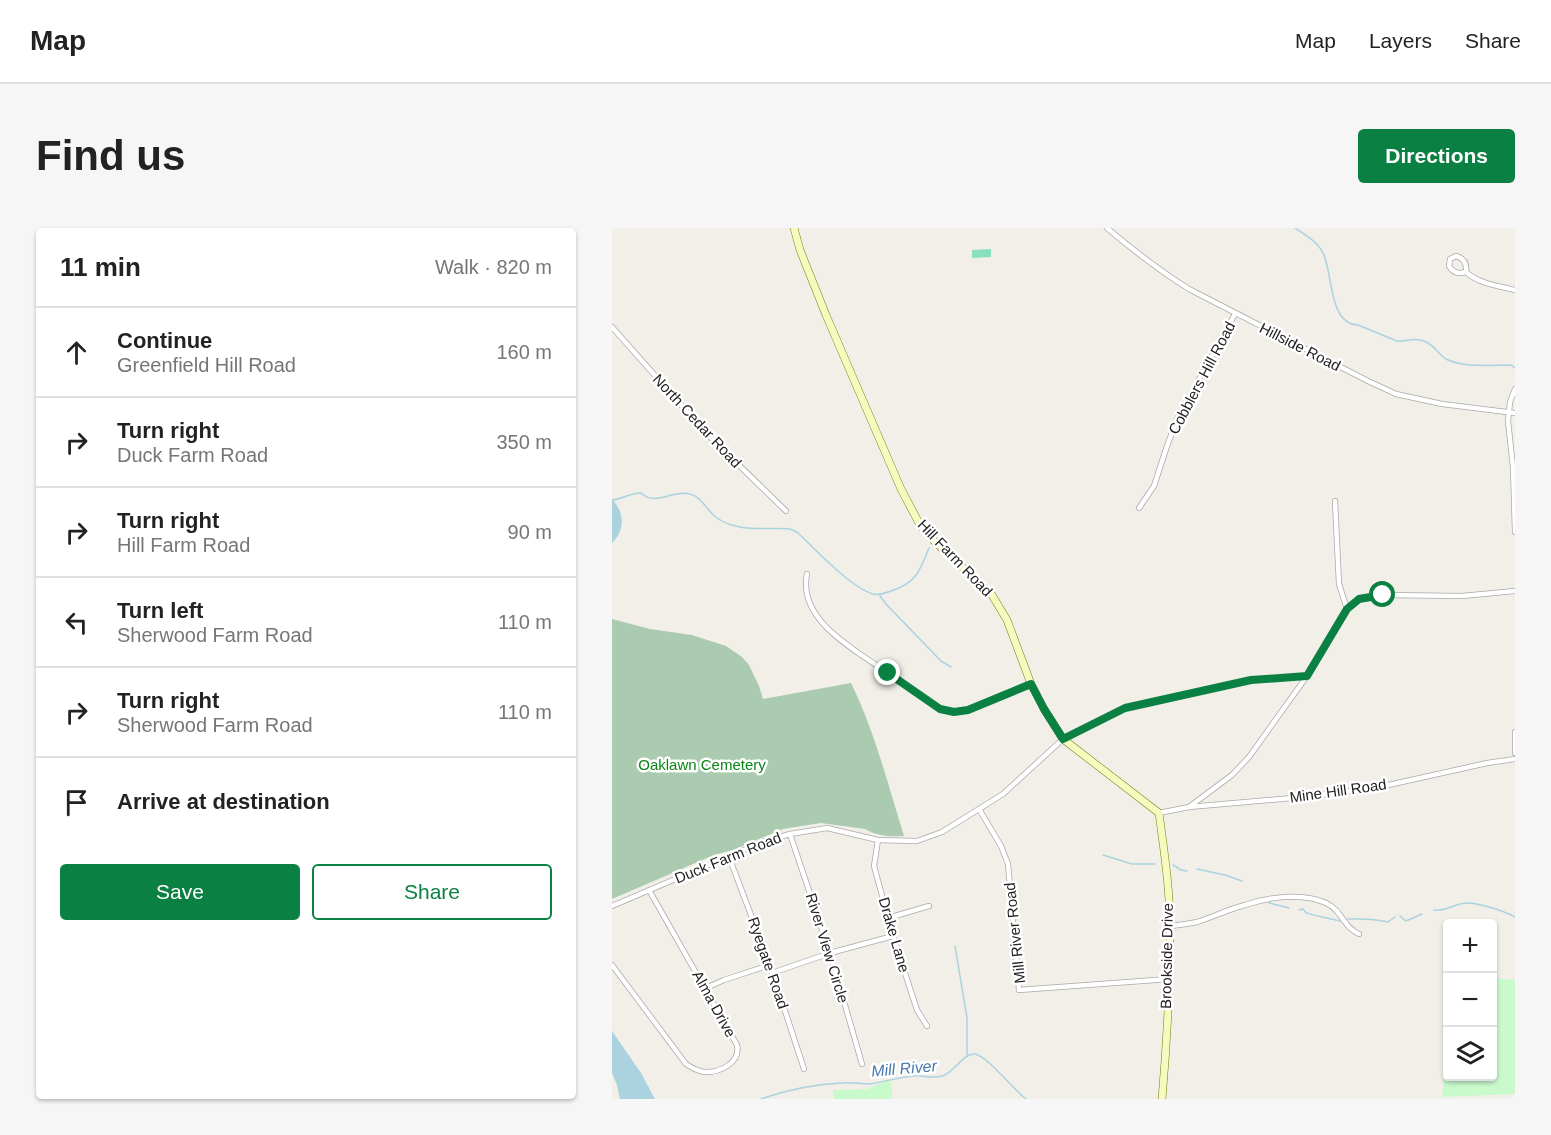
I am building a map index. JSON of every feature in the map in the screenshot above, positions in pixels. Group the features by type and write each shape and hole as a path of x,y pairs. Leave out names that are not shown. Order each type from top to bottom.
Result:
{"main road":[{"name":"Hill Farm Road","path":"794,228 800,250 826,315 901,489 920,525 992,595 1007,620 1031,684 1063,739 1159,813"},
{"name":"Brookside Drive","path":"1159,813 1170,926 1162,1099"}],"street":[{"name":"Hillside Road","path":"1107,228 1168,276 1235,314 1396,394 1442,404 1515,413"},
{"path":"1466,272 1454,272 1449,266 1450,259 1456,256 1462,258 1466,265 1466,272 1470,276 1515,290"},
{"name":"Cobblers Hill Road","path":"1139,508 1154,486 1177,419 1235,314"},
{"name":"North Cedar Road","path":"612,327 705,432 786,511"},
{"path":"1515,389 1508,413 1513,467 1515,532"},
{"path":"1335,501 1339,584 1347,609"},
{"path":"807,574 805,584 811,606 833,635 940,709 954,712 968,710 1031,684"},
{"path":"1190,807 1232,775 1249,757 1307,676 1347,609 1359,599 1372,596 1462,596 1515,591"},
{"name":"Duck Farm Road","path":"612,906 765,841 790,834 827,828 878,840 917,841 942,832 1003,794 1063,739 1125,708 1251,680 1307,676"},
{"path":"1515,732 1515,753"},
{"name":"Mine Hill Road","path":"1159,813 1190,807 1375,788 1486,763 1515,759"},
{"name":"Mill River Road","path":"979,809 1001,846 1008,864 1018,990 1169,979"},
{"name":"River View Circle","path":"790,834 830,953 862,1064"},
{"name":"Drake Lane","path":"878,840 874,866 892,936 916,1010 927,1026"},
{"name":"Ryegate Road","path":"729,857 770,965 804,1069"},
{"name":"Alma Drive","path":"612,965 683,1061 692,1068 707,1072 721,1069 737,1057 738,1049 649,890"},
{"path":"1170,926 1196,922 1246,904 1297,896 1311,897 1329,904 1338,911 1350,929 1359,934"},
{"path":"888,918 929,906"},
{"path":"772,973 830,953 892,936"},
{"path":"705,988 770,965"}],"green space":[{"path":"991,249 991,257 972,258 972,250"},
{"name":"Oaklawn Cemetery","path":"612,619 650,629 692,635 726,646 749,665 763,699 851,683 874,739 904,836 884,835 865,829 821,823 783,829 733,850 714,855 612,899"},
{"path":"1497,978 1515,980 1515,1094 1442,1097 1444,1081 1497,1081"},
{"path":"891,1079 892,1099 834,1099 833,1090 867,1089"}],"water":[{"path":"612,499 619,510 622,521 619,533 612,543"},
{"path":"612,1031 641,1073 655,1099 620,1099 612,1073"}],"waterway":[{"path":"1295,228 1321,249 1336,307 1348,322 1397,341 1414,339 1424,341 1446,359 1460,364 1511,365 1515,368"},
{"path":"612,500 637,493 653,498 684,493 698,498 713,515 725,523 743,528 790,529 797,532 854,584 875,595 899,588 912,580 920,570 929,548"},
{"path":"880,596 941,661 951,667"},
{"path":"1103,855 1132,864 1155,864"},
{"path":"1173,865 1187,871"},
{"path":"1197,869 1242,881"},
{"path":"1269,903 1289,908"},
{"path":"1434,910 1472,903 1515,917"},
{"path":"1299,910 1303,909 1309,914 1340,921"},
{"path":"1400,916 1406,921 1422,914"},
{"path":"1348,919 1388,922 1395,917"},
{"path":"955,946 967,1018 967,1055"},
{"name":"Mill River","path":"761,1099 791,1090 821,1085 869,1084 917,1076 938,1077 951,1071 966,1057 975,1054 986,1061 1026,1099"}],"route":[{"path":"888,673 940,709 954,712 968,710 1031,684 1063,739 1125,708 1251,680 1307,676 1347,609 1364,597 1383,595"}]}
